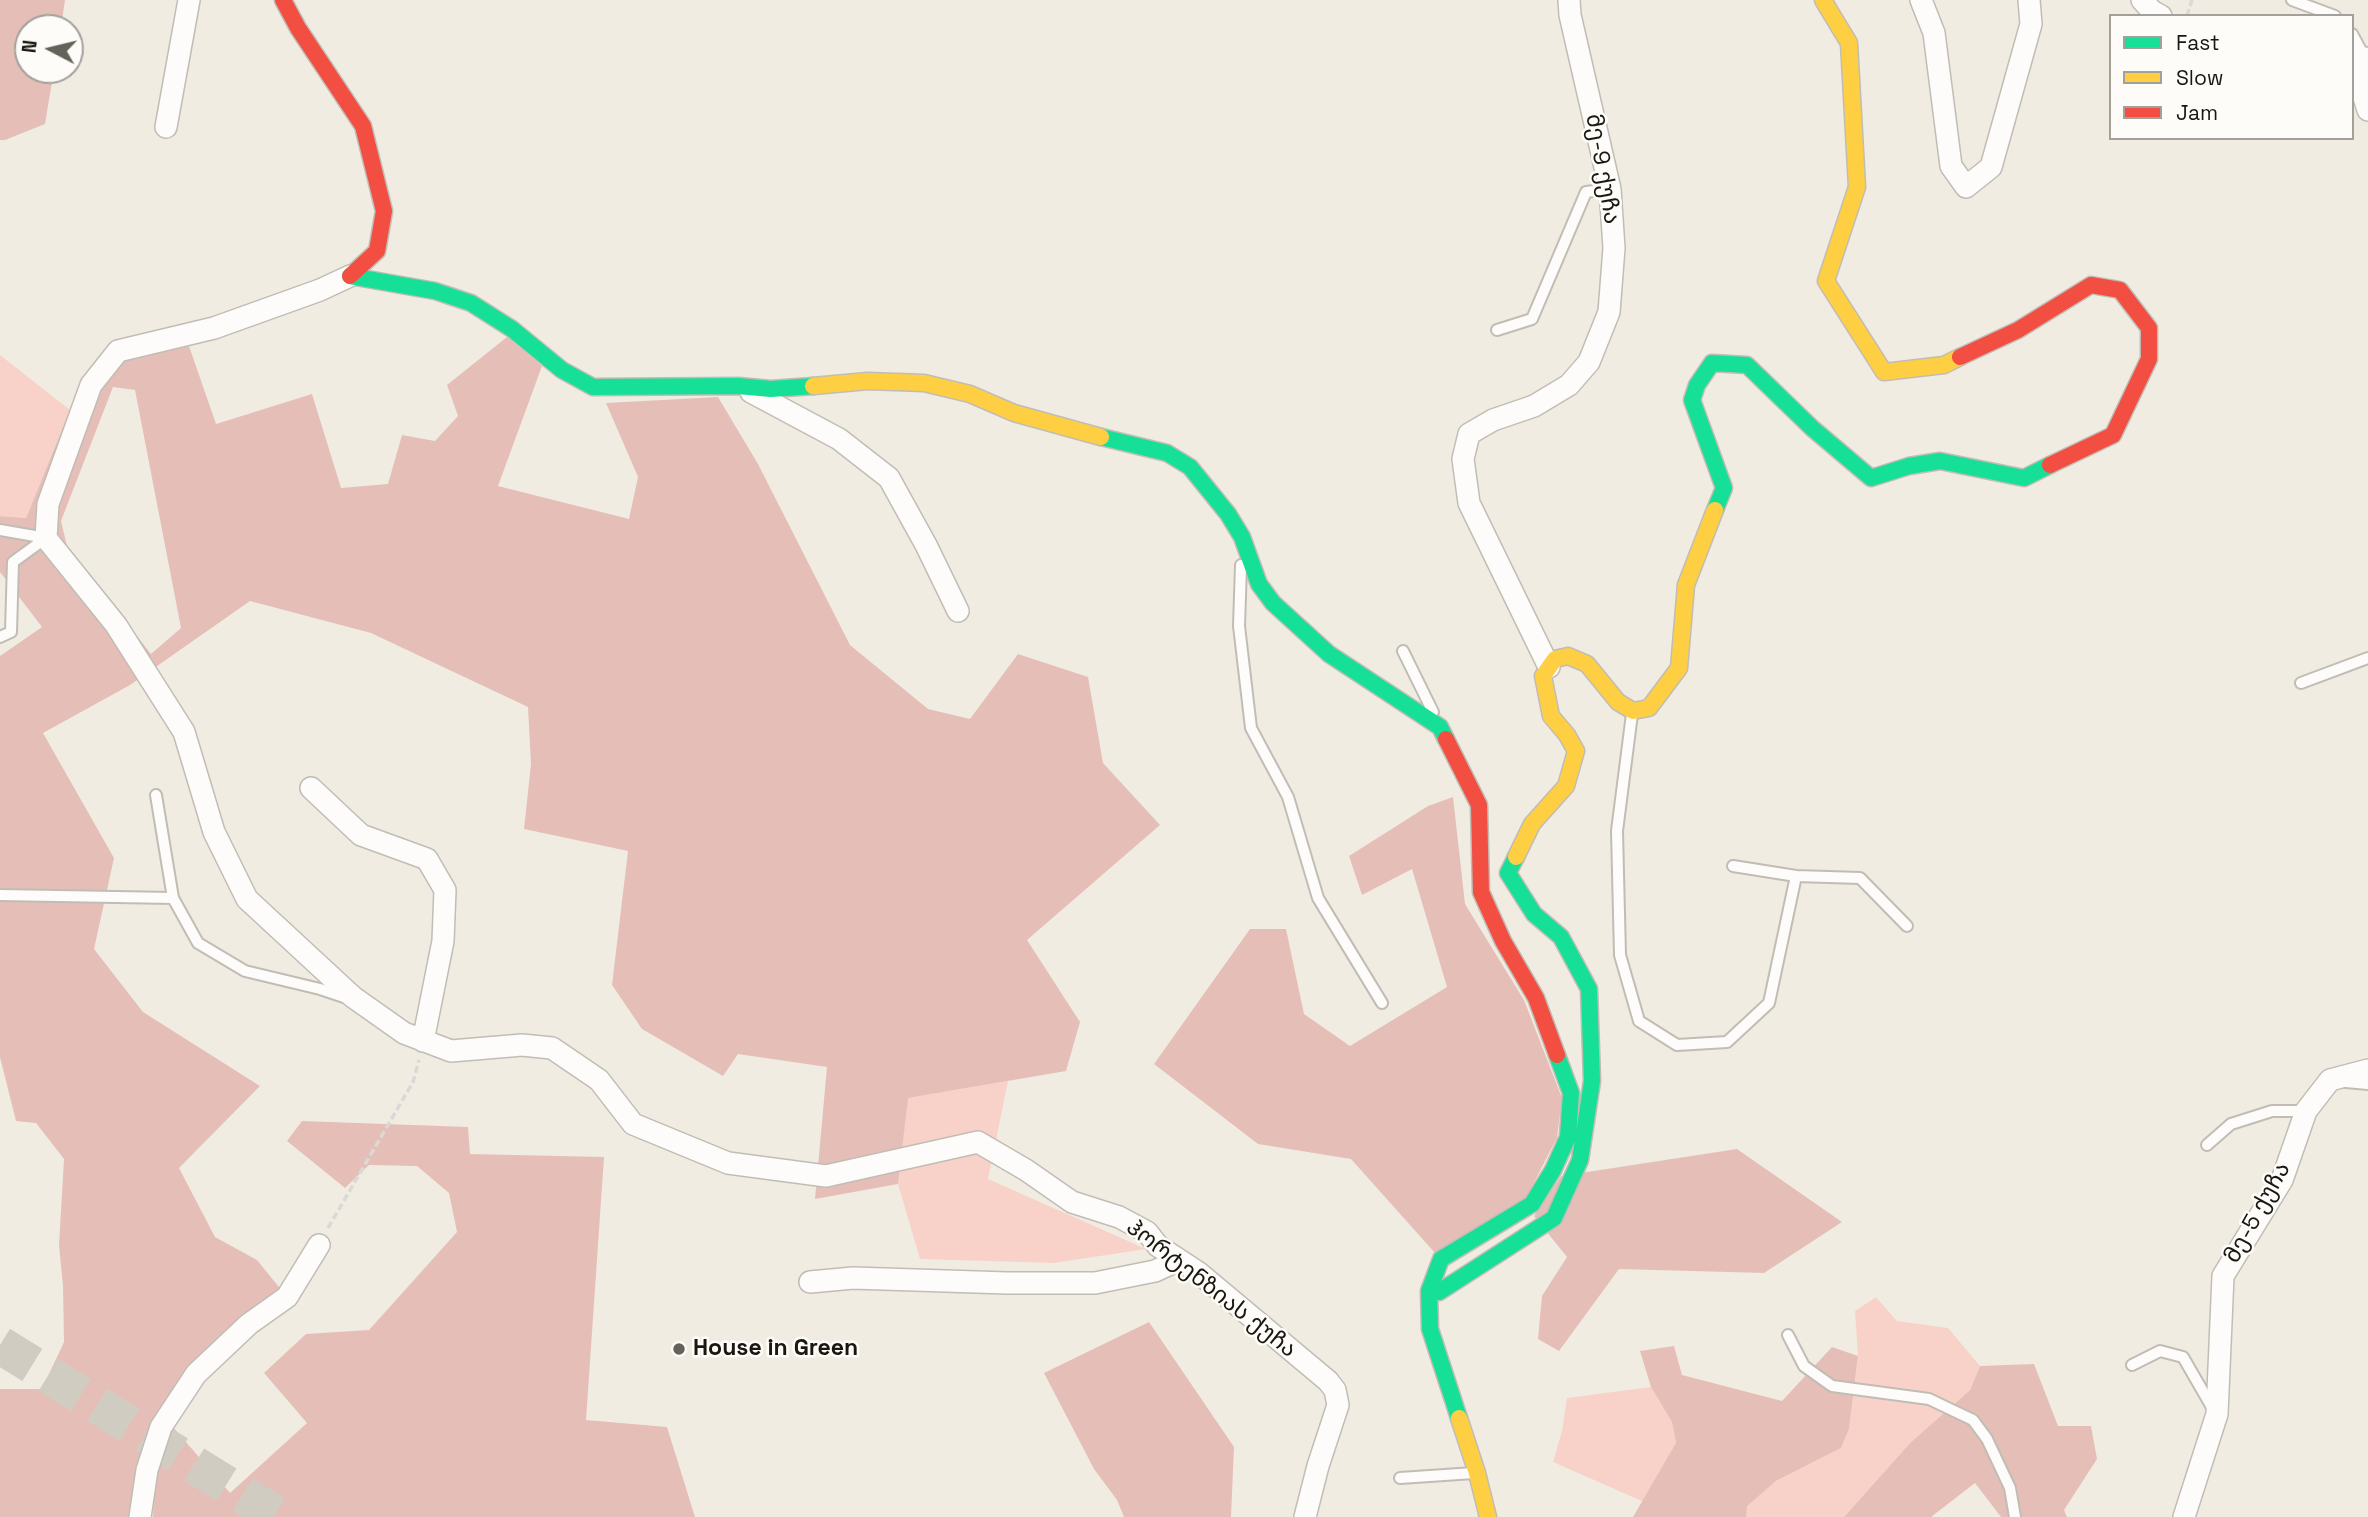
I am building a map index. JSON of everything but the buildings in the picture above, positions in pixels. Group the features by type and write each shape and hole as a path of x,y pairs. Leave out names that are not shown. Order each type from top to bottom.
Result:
{"street":[{"path":"166,127 189,0"},
{"path":"46,538 48,504 92,385 117,352 214,328 320,290 350,276 377,251 384,211 363,126 298,28 283,0"},
{"name":"მე-9 ქუჩა","path":"1549,667 1469,503 1464,459 1469,434 1493,420 1534,406 1569,385 1589,362 1609,312 1614,248 1610,189 1570,15 1569,0"},
{"path":"1429,1291 1439,1292 1554,1218 1580,1160 1592,1082 1589,989 1561,937 1534,914 1508,873 1532,824 1566,786 1576,751 1551,716 1543,676 1555,659 1568,656 1587,664 1618,702 1633,711 1649,708 1679,668 1686,585 1724,488 1692,400 1697,385 1712,363 1747,365 1812,428 1871,478 1909,466 1940,461 2024,478 2113,435 2148,359 2149,328 2120,290 2091,285 2018,330 1944,365 1884,372 1826,281 1857,187 1849,43 1824,0"},
{"path":"1921,0 1934,33 1951,166 1966,187 1991,167 2031,24 2029,0"},
{"path":"2142,0 2159,14"},
{"path":"2358,58 2362,91 2368,110"},
{"path":"350,276 435,290 471,303 512,329 562,370 593,387 738,386 771,389 868,381 924,383 970,394 1014,413 1054,425 1167,453 1191,467 1228,514 1242,537 1259,584 1273,603 1329,653 1440,727 1479,805 1481,892 1503,941 1536,998 1571,1093 1568,1137 1553,1170 1532,1203 1441,1259 1429,1291 1430,1329 1477,1473 1488,1517"},
{"path":"738,386 839,439 889,478 958,611"},
{"name":"ჰორტენზიას ქუჩა","path":"46,538 116,625 184,732 214,832 247,899 360,1003 404,1033 451,1051 522,1045 552,1048 599,1080 633,1124 727,1163 826,1176 978,1142 1026,1170 1072,1202 1119,1217 1147,1232 1158,1246 1209,1281 1328,1381 1335,1390 1338,1405 1305,1517"},
{"path":"311,788 361,835 427,859 445,890 443,941 424,1041"},
{"path":"2330,1080 2368,1070"},
{"name":"მე-5 ქუჩა","path":"2184,1517 2217,1414 2223,1276 2282,1180 2306,1111 2330,1080"},
{"path":"140,1517 147,1470 161,1427 168,1416 196,1374 248,1324 286,1297 318,1245"},
{"path":"810,1282 853,1278 1095,1283 1155,1271 1179,1260"}],"lane":[{"path":"2292,0 2330,14"},
{"path":"1497,330 1532,319 1586,192 1610,189"},
{"path":"0,530 46,538"},
{"path":"1242,537 1239,626 1251,728 1288,797 1318,898 1382,1003"},
{"path":"0,637 11,632 13,562 46,538"},
{"path":"1403,651 1440,727"},
{"path":"2301,683 2368,658"},
{"path":"1633,711 1617,831 1620,955 1639,1021 1677,1045 1727,1042 1769,1003 1796,876"},
{"path":"156,795 173,898 198,943 245,971 320,989 360,1003"},
{"path":"1733,866 1796,876 1860,878 1907,926"},
{"path":"0,895 173,898"},
{"path":"2330,1080 2368,1084"},
{"path":"2207,1145 2231,1124 2272,1111 2306,1111"},
{"path":"1788,1335 1804,1366 1832,1386 1929,1399 1973,1420 1987,1440 2010,1488 2015,1517"},
{"path":"2132,1365 2160,1352 2183,1357 2217,1414"},
{"path":"1400,1478 1477,1473"}],"path":[{"path":"318,1245 413,1082 424,1041"}],"shaded area":[{"path":"0,0 65,0 63,14 14,14 14,84 52,84 45,124 0,140"},
{"path":"507,337 542,366 498,486 629,519 638,477 606,403 718,397 758,464 850,645 928,709 970,719 1018,654 1088,677 1103,763 1160,825 1027,940 1080,1022 1066,1071 908,1098 898,1184 815,1199 827,1067 738,1054 723,1076 642,1029 612,985 628,851 524,829 531,764 528,707 371,633 250,601 130,685 43,733 114,858 94,949 143,1012 260,1086 179,1168 215,1237 257,1260 287,1297 249,1324 161,1427 140,1517 0,1517 0,1389 42,1389 64,1342 59,1245 64,1159 36,1123 16,1121 0,1057 0,656 42,627 0,572 0,516 26,518 70,410 88,421 93,399 123,359 189,346 216,424 312,394 341,488 388,484 402,435 435,441 458,416 447,385","holes":["113,387 135,390 181,628 151,654 67,546 61,521"]},
{"path":"0,355 70,410 26,518 0,516"},
{"path":"1453,797 1465,904 1524,1000 1562,1098 1557,1138 1527,1196 1435,1253 1351,1159 1258,1144 1154,1064 1250,929 1286,929 1304,1014 1350,1046 1447,987 1412,869 1362,895 1349,856 1428,806"},
{"path":"1008,1081 988,1179 1146,1249 1054,1263 920,1259 898,1184 907,1098"},
{"path":"302,1121 468,1127 470,1154 604,1157 586,1420 667,1427 695,1517 153,1517 155,1476 173,1427 230,1493 307,1423 264,1373 306,1334 369,1330 457,1232 449,1193 417,1166 369,1165 345,1188 287,1141"},
{"path":"1737,1149 1842,1222 1764,1273 1619,1269 1559,1351 1538,1339 1542,1296 1567,1257 1534,1216 1561,1176"},
{"path":"1876,1297 1897,1321 1948,1328 1980,1366 1970,1390 1910,1443 1844,1517 1746,1517 1746,1506 1776,1481 1841,1448 1849,1429 1858,1356 1855,1311"},
{"path":"1149,1322 1234,1447 1231,1517 1124,1517 1117,1500 1094,1469 1044,1373"},
{"path":"1674,1346 1682,1375 1782,1401 1832,1347 1858,1356 1849,1429 1841,1448 1776,1481 1747,1506 1746,1517 1633,1517 1676,1443 1672,1422 1651,1387 1640,1351"},
{"path":"2034,1364 2058,1426 2091,1426 2097,1459 2064,1510 2067,1517 2001,1517 1975,1483 1931,1517 1844,1517 1910,1443 1970,1390 1980,1366"},
{"path":"1651,1387 1672,1422 1676,1443 1644,1502 1553,1462 1562,1431 1567,1398"}],"tunnel":[{"path":"0,1345 279,1517"}],"traffic: fast":[{"path":"350,276 435,291 471,303 512,329 562,370 593,387 738,386 771,389 813,386"},
{"path":"1715,510 1724,488 1692,400 1697,385 1712,363 1747,365 1812,428 1871,478 1909,466 1940,461 2024,478 2050,465"},
{"path":"1101,437 1167,453 1190,467 1228,514 1242,537 1259,584 1273,603 1329,654 1440,727 1446,739"},
{"path":"1429,1291 1439,1292 1554,1218 1580,1160 1592,1081 1589,989 1561,937 1534,914 1508,873 1516,857"},
{"path":"1459,1418 1430,1329 1429,1291 1441,1259 1532,1204 1553,1170 1568,1137 1571,1093 1557,1055"}],"traffic: slow":[{"path":"1823,0 1849,43 1857,187 1826,281 1884,372 1944,365 1960,357"},
{"path":"813,386 868,381 924,383 970,394 1014,413 1101,437"},
{"path":"1516,857 1532,824 1566,786 1576,751 1551,716 1543,676 1555,659 1568,656 1587,664 1618,702 1633,711 1649,708 1679,668 1686,585 1715,510"},
{"path":"1459,1418 1488,1517"}],"traffic: jam":[{"path":"283,0 298,28 363,126 384,211 377,251 350,276"},
{"path":"1960,357 2018,330 2091,285 2120,290 2149,328 2149,359 2113,435 2050,465"},
{"path":"1446,739 1479,805 1481,892 1503,941 1536,998 1557,1055"}],"place":[{"name":"House in Green","path":"679,1349"}]}
